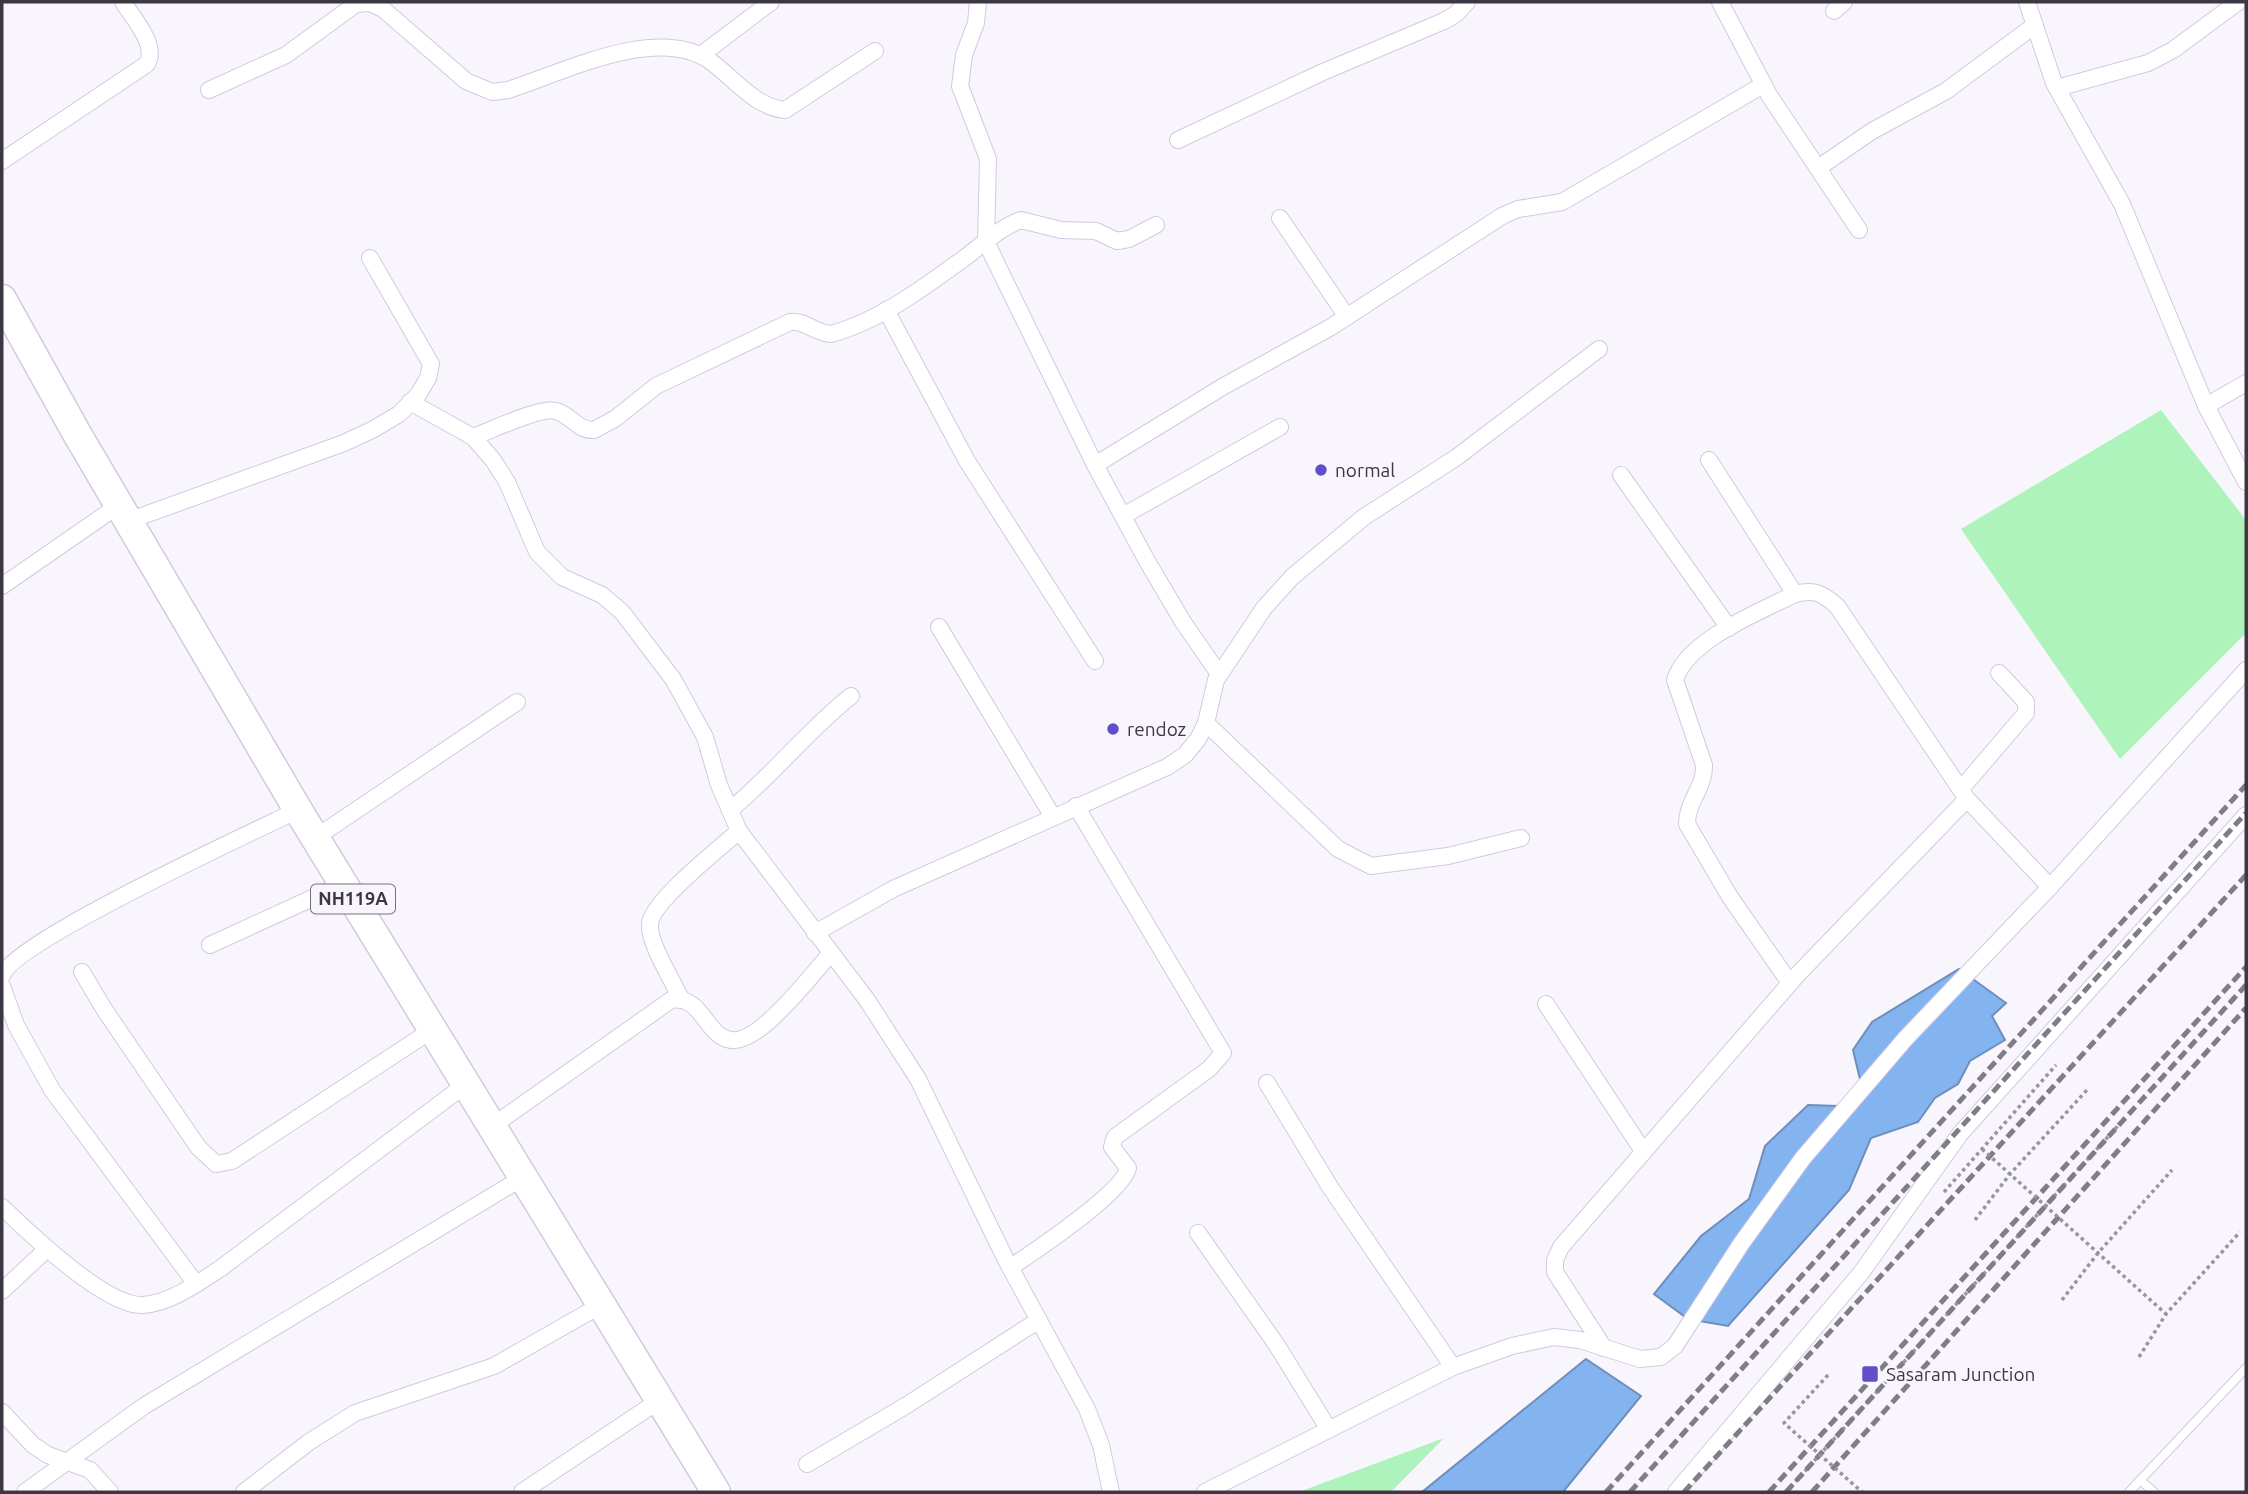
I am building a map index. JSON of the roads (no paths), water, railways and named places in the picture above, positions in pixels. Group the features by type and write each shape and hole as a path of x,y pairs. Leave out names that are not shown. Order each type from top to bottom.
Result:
{"highway":[{"name":"NH119A","path":"2,299 315,838 716,1492"}],"street":[{"path":"2,161 147,64 151,52 148,43 123,2"},
{"path":"701,55 771,2"},
{"path":"978,2 976,23 962,64 960,86 988,159 986,242 1095,465 1167,598 1219,674"},
{"path":"1178,140 1322,72 1444,21 1456,15 1466,2"},
{"path":"1720,2 1763,85 1793,135 1858,230"},
{"path":"2027,2 2046,65 2122,204 2206,406 2246,482"},
{"path":"2057,89 2148,63 2173,50 2238,2"},
{"path":"209,90 286,55 312,38 339,7 356,4 370,4 383,9 466,81 492,92 534,82 604,57 639,50 681,49 701,55 761,103 785,110 874,51"},
{"path":"1818,168 1872,131 1946,91 2035,25"},
{"path":"1095,465 1224,386 1347,317 1502,216 1518,209 1562,202 1578,194 1763,85"},
{"path":"1280,218 1347,317"},
{"path":"473,437 550,410 565,415 581,427 594,430 656,386 790,322 798,321 822,333 831,334 886,310 1000,230 1021,220 1061,230 1096,231 1117,241 1129,239 1156,225"},
{"path":"2,586 124,513 344,443 399,414 428,378 431,364 369,258"},
{"path":"886,310 967,461 1095,661"},
{"path":"815,933 893,889 1167,767 1185,755 1206,723 1210,693 1219,674 1264,608 1323,550 1364,517 1457,457 1599,349"},
{"path":"2206,406 2246,383"},
{"path":"410,402 473,437 507,482 537,552 562,577 602,595 622,612 673,679 705,737 739,831 831,953 918,1079 1010,1268 1087,1409 1101,1444 1111,1492"},
{"path":"1123,516 1280,427"},
{"path":"1709,460 1795,594"},
{"path":"1621,475 1730,628"},
{"path":"1790,983 1730,897 1687,824 1687,811 1704,776 1704,765 1675,680 1679,668 1688,657 1730,628 1795,594 1810,590 1824,594 1837,606 1964,794 2050,887"},
{"path":"939,627 1053,817"},
{"path":"1205,1492 1453,1367 1512,1346 1554,1337 1580,1339 1640,1359 1661,1357 1675,1346 1741,1244 1803,1158 1906,1038 2050,887 2246,670"},
{"path":"1604,1349 1561,1286 1555,1272 1555,1260 1575,1229 1790,983 1964,794 2026,713 2026,702 1998,673"},
{"path":"730,810 763,783 814,729 851,696"},
{"path":"315,838 517,702"},
{"path":"1206,723 1320,833 1353,860 1371,866 1389,866 1448,856 1521,838"},
{"path":"1010,1268 1081,1217 1124,1178 1128,1168 1112,1147 1115,1137 1209,1069 1223,1054 1076,806"},
{"path":"2,975 4,968 31,946 86,915 299,810"},
{"path":"1676,1492 1861,1273 1960,1134 2246,815"},
{"path":"739,831 690,874 652,914 649,925 653,939 681,999 692,1004 723,1036 732,1040 742,1038 777,1013 831,953"},
{"path":"210,945 343,884"},
{"path":"82,972 104,1009 198,1147 216,1164 232,1161 432,1030"},
{"path":"2,986 16,1025 51,1090 196,1284"},
{"path":"491,1127 657,1009 681,999"},
{"path":"1546,1004 1643,1151"},
{"path":"1267,1083 1331,1187 1453,1367"},
{"path":"2,1207 47,1249 124,1302 140,1305 158,1302 196,1284 465,1085"},
{"path":"25,1492 64,1461 198,1372 522,1178"},
{"path":"1198,1233 1276,1345 1328,1428"},
{"path":"2,1291 47,1249"},
{"path":"244,1492 309,1441 355,1413 494,1366 601,1305"},
{"path":"807,1464 907,1405 1039,1320"},
{"path":"522,1492 660,1400"},
{"path":"2,1412 33,1445 64,1461 90,1470 110,1492"}],"lane":[{"path":"2129,1492 2246,1368"},
{"path":"2140,1480 2154,1492"}],"water":[{"path":"1959,969 2006,1003 1992,1016 2005,1040 1970,1061 1958,1084 1935,1098 1918,1122 1871,1138 1849,1190 1728,1326 1688,1319 1654,1294 1701,1236 1749,1199 1765,1146 1808,1105 1839,1106 1863,1092 1853,1050 1872,1022"},
{"path":"1586,1359 1641,1396 1563,1492 1422,1492"}],"railway":[{"path":"1606,1492 2246,785"},
{"path":"1630,1492 2246,813"},
{"path":"1684,1492 2246,875"},
{"path":"1769,1492 2246,967"},
{"path":"1786,1492 2246,985"},
{"path":"1812,1492 2246,1008"}],"place":[{"name":"normal","path":"1321,470"},
{"name":"rendoz","path":"1113,729"},
{"name":"Sasaram Junction","path":"1870,1374"}]}
